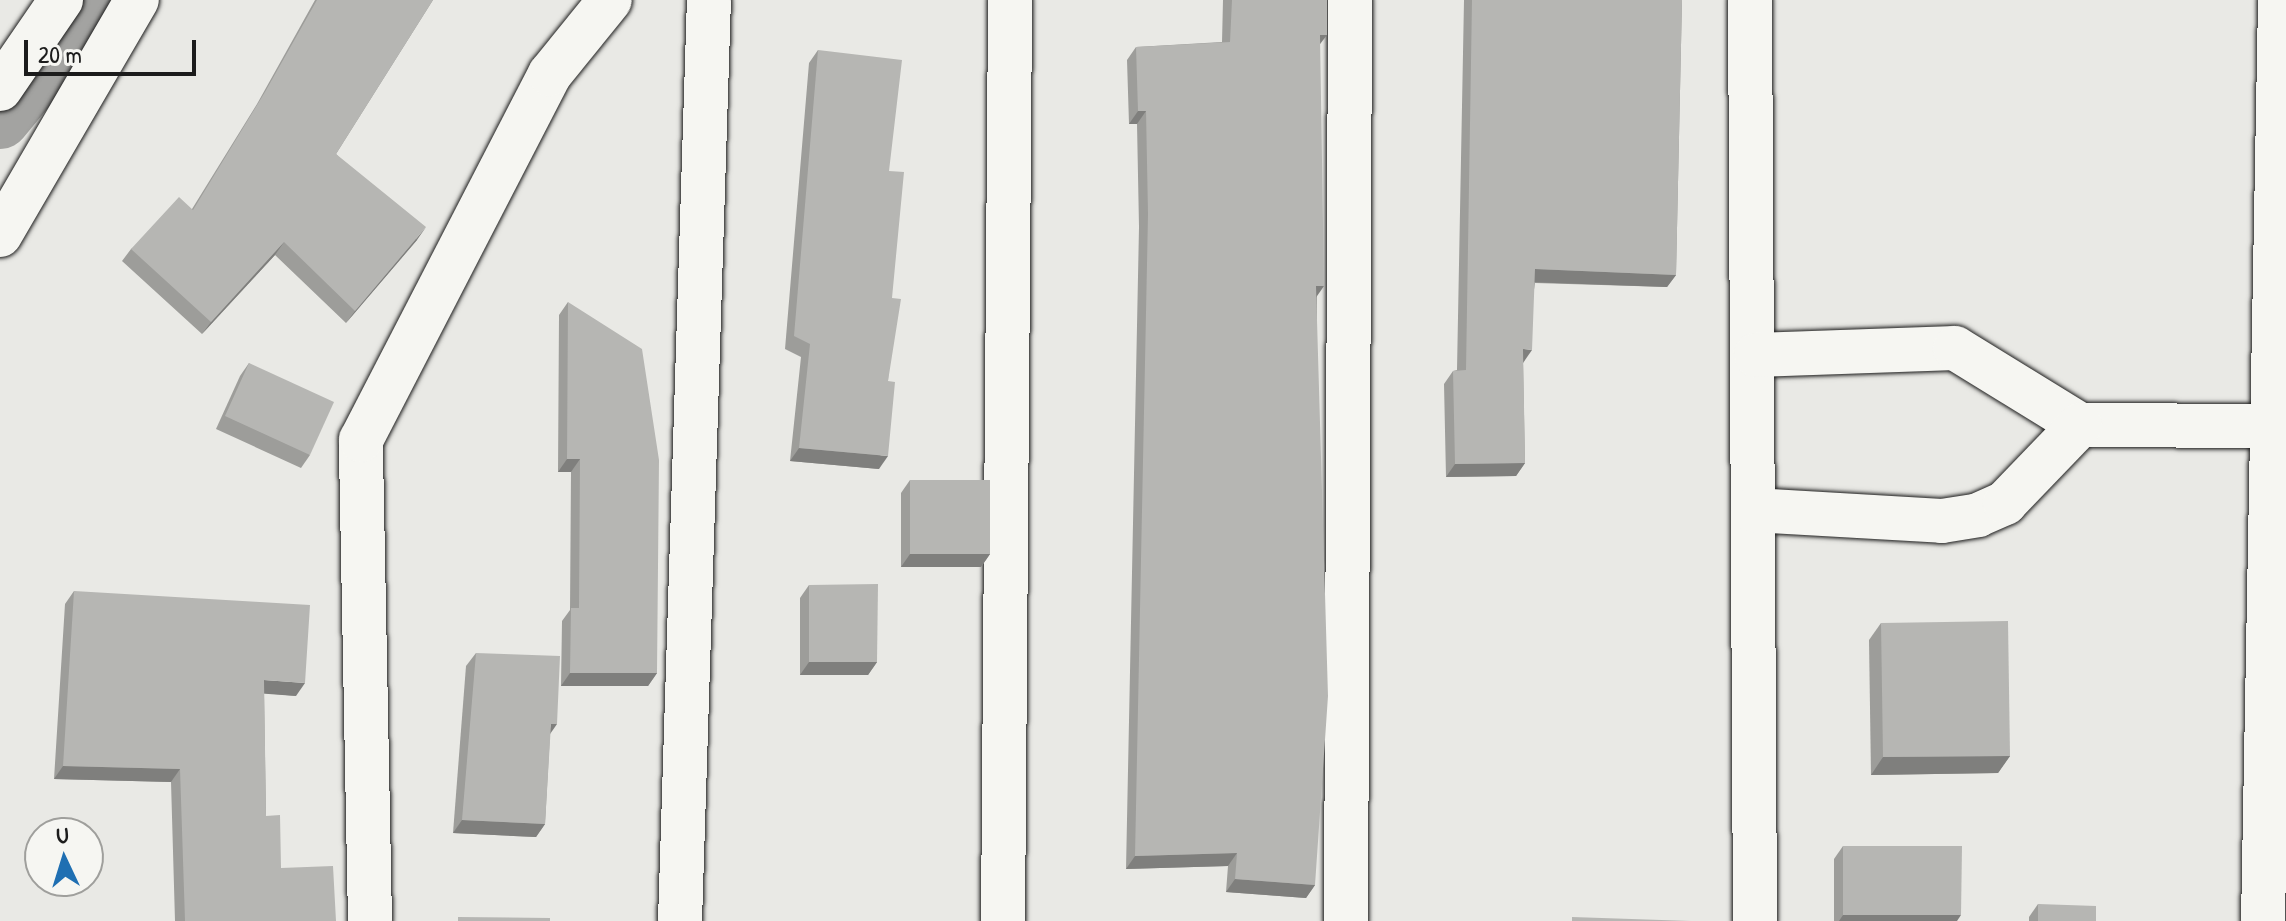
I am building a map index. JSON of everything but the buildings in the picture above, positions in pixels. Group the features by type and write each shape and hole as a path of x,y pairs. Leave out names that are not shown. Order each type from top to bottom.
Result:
{"street":[{"path":"0,89 61,0"},
{"path":"0,235 137,0"},
{"path":"370,921 361,440 550,74 610,0"},
{"path":"680,921 709,0"},
{"path":"1003,921 1010,0"},
{"path":"1346,921 1350,0"},
{"path":"1750,0 1756,355 1753,510 1755,921"},
{"path":"2263,921 2281,426 2280,0"},
{"path":"1756,355 1955,348 2080,425 2281,426"},
{"path":"1753,510 1942,521 1978,515 2005,503 2080,425"}],"waterway":[{"path":"0,119 98,0"}]}
